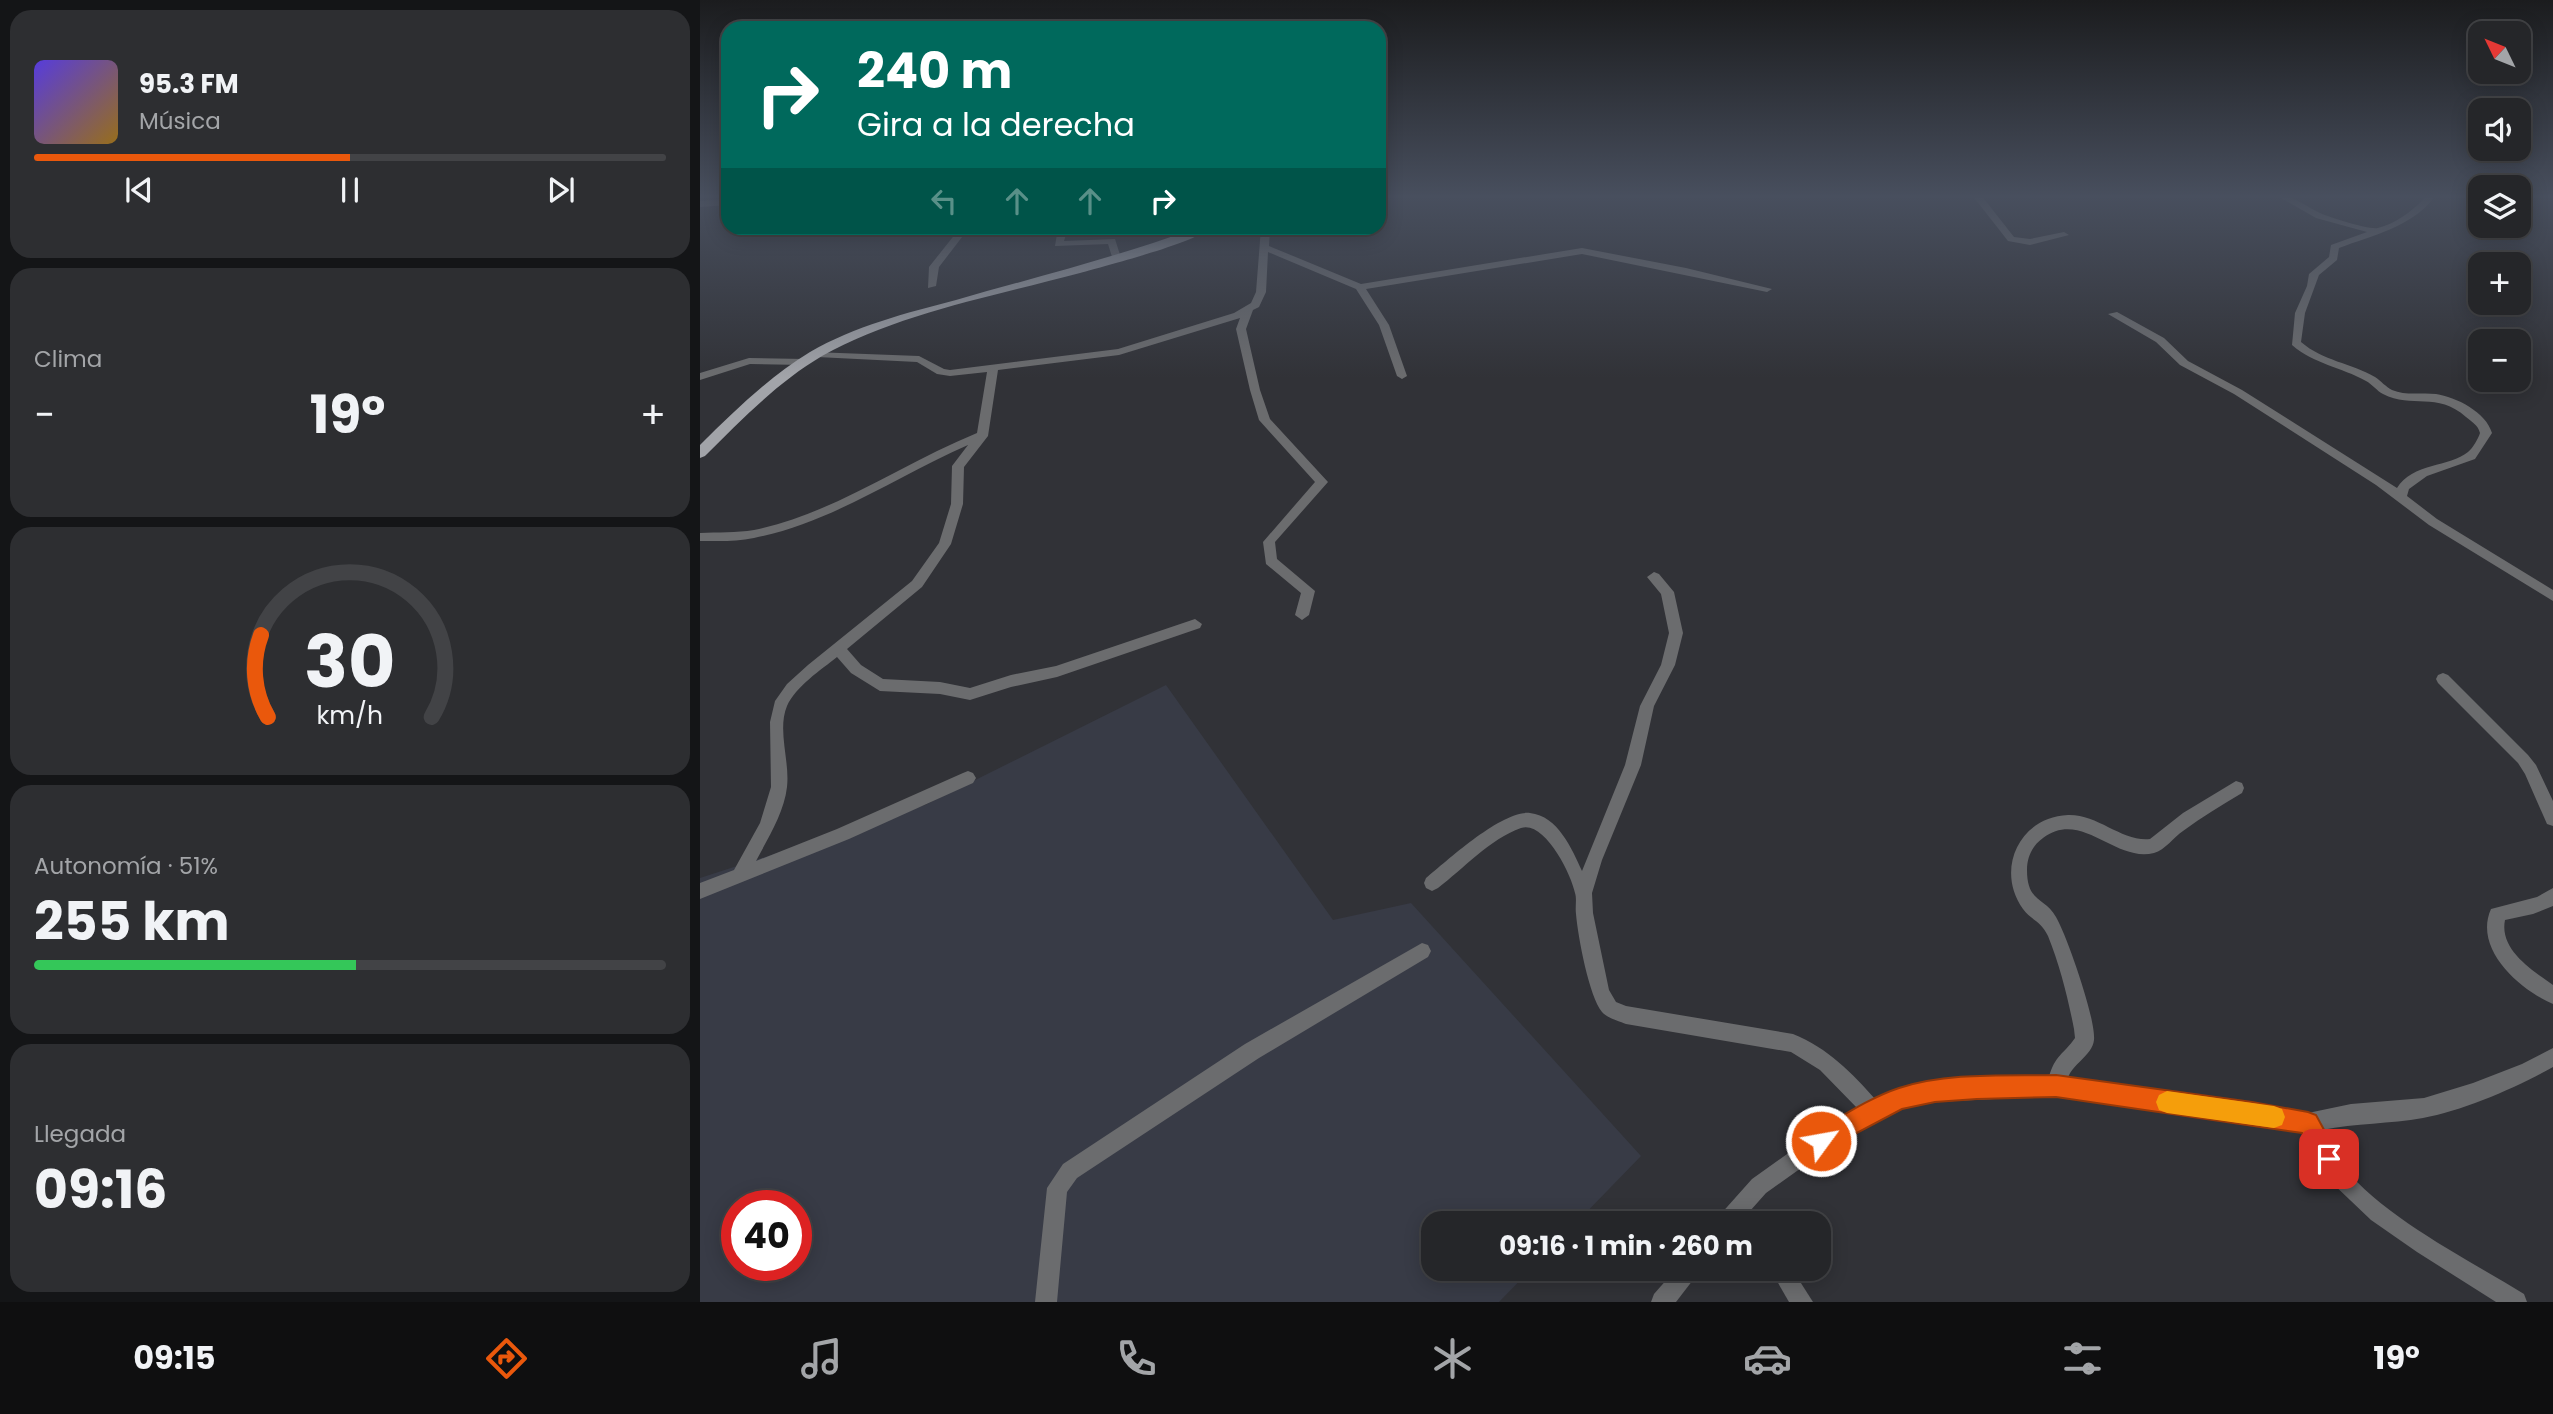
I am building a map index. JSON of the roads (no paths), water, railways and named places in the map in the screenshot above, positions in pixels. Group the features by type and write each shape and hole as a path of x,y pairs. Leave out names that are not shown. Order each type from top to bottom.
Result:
{"main road":[{"path":"700,453 750,404 817,354 875,329 920,314 1123,256"}],"street":[{"path":"931,286 934,267 943,256"},
{"path":"817,354 919,359 941,372 967,372 1131,349 1248,310 1255,305 1261,292 1263,256"},
{"path":"1285,256 1360,288 1553,256"},
{"path":"1608,256 1767,289"},
{"path":"2334,256 2314,274 2312,289 2306,294 2297,324 2299,347 2310,355 2371,379 2387,392 2401,396 2436,397 2461,406 2477,417 2486,433 2471,456 2415,478 2403,487 2401,497"},
{"path":"1360,288 1384,325 1402,376"},
{"path":"1248,310 1241,329 1265,420 1322,482 1306,502 1280,525 1269,542 1271,561 1308,591 1302,615"},
{"path":"2113,314 2160,340 2184,363 2238,392 2401,497 2433,522 2536,588 2553,596"},
{"path":"700,377 749,361 805,362"},
{"path":"739,876 767,825 779,787 777,722 780,705 792,688 875,616 917,584 945,544 957,504 958,466 982,436 993,367"},
{"path":"700,537 757,534 832,509 886,479 982,436"},
{"path":"1654,577 1667,592 1676,634 1668,665 1647,706 1633,765 1601,840 1584,893 1584,913 1601,993 1610,1008 1626,1015 1793,1043 1814,1052 1832,1066 1873,1111"},
{"path":"839,649 856,669 880,685 940,688 970,694 1057,671 1195,624"},
{"path":"2443,679 2523,759 2531,770 2553,819"},
{"path":"700,891 844,834 968,778"},
{"path":"2056,1086 2062,1065 2085,1041 2084,1028 2064,960 2048,918 2029,905 2022,890 2020,850 2026,841 2050,825 2067,821 2101,829 2132,846 2154,846 2183,821 2236,788"},
{"path":"1432,883 1498,832 1530,819 1557,838 1584,893"},
{"path":"2553,896 2546,903 2497,915 2494,922 2497,941 2505,954 2520,971 2553,995"},
{"path":"1045,1302 1057,1188 1070,1171 1252,1051 1422,951"},
{"path":"1742,1211 1759,1186 1839,1129 1901,1098 1935,1091 2056,1086 2308,1123 2351,1114 2424,1108 2528,1071 2553,1057"},
{"path":"2308,1123 2339,1177 2360,1197 2398,1226 2516,1302"},
{"path":"1662,1302 1679,1281"},
{"path":"1788,1281 1802,1302"}]}
